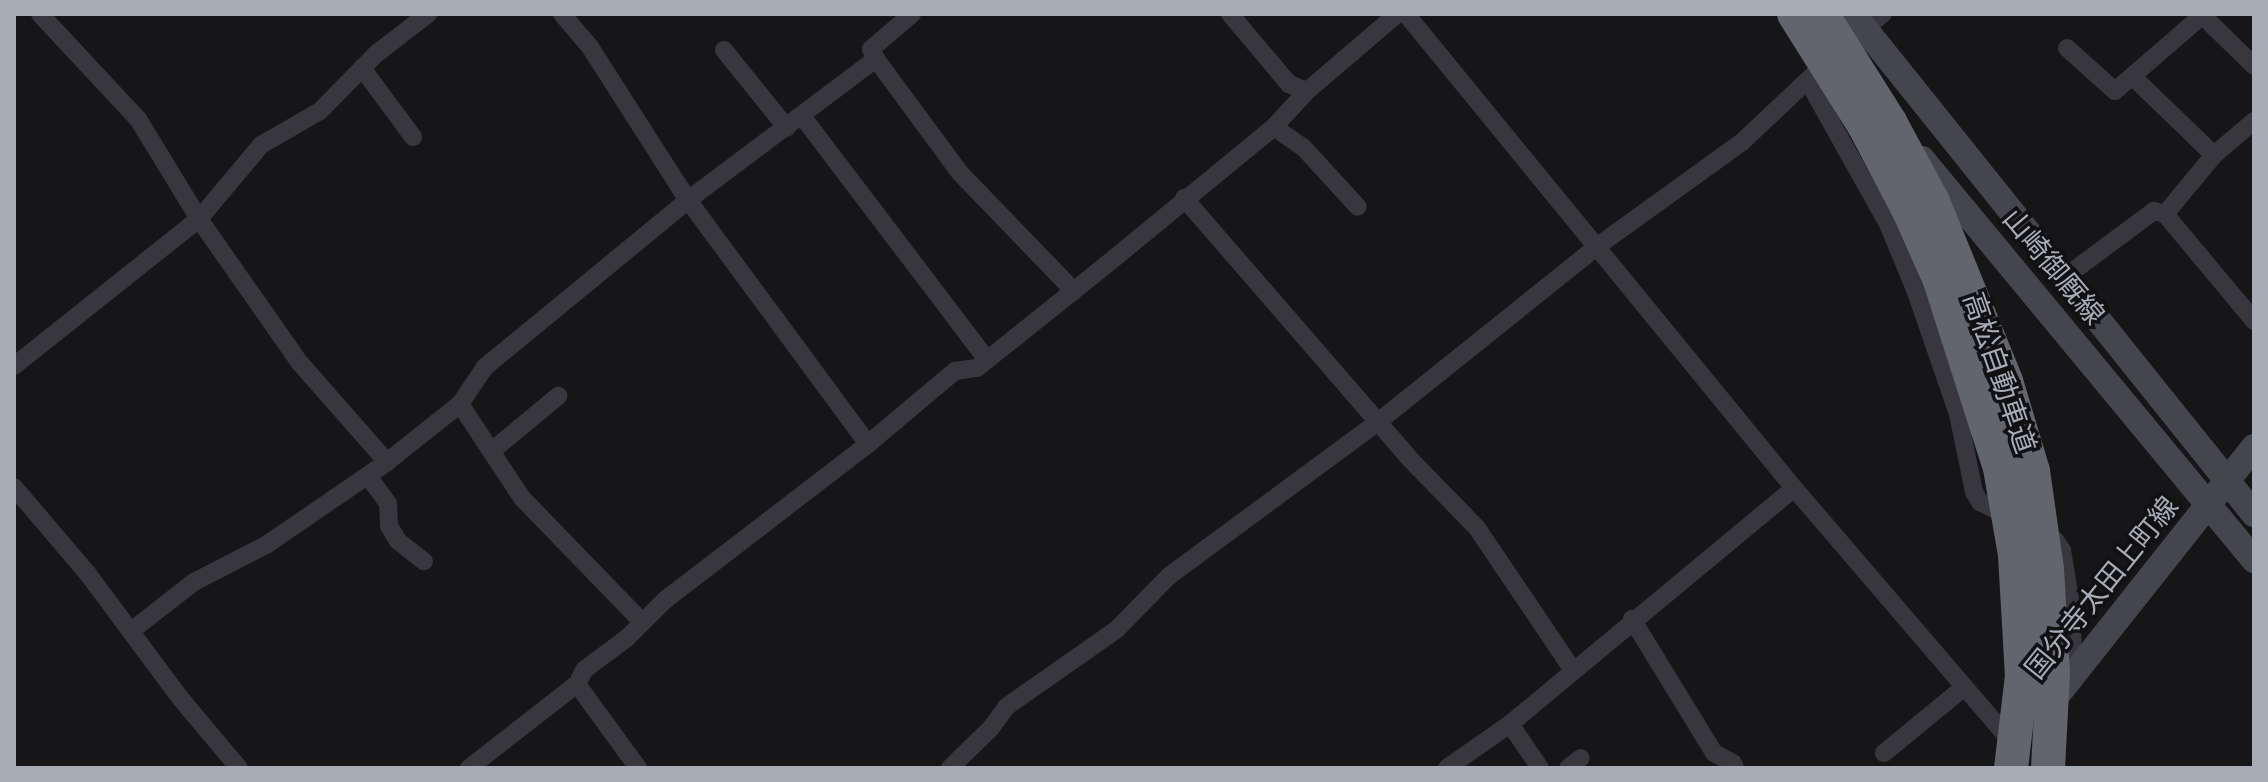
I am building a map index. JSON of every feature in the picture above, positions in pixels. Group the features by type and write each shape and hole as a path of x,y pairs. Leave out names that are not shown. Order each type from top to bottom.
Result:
{"highway":[{"name":"高松自動車道","path":"1794,14 1864,125 1916,227 1940,281 2000,468 2015,555 2022,676 2009,761"},
{"name":"高松自動車道","path":"1822,14 1890,122 1933,202 2006,381 2033,471 2047,569 2053,673 2048,768"}],"main road":[{"name":"山崎御厩線","path":"1803,14 2254,560"},
{"name":"山崎御厩線","path":"1867,19 2065,277 2254,514"},
{"name":"国分寺太田上町線","path":"2009,761 2073,675 2254,447"},
{"path":"2009,761 2034,768"}],"street":[{"path":"40,14 138,119 199,219 300,363 387,462"},
{"path":"14,366 199,219 261,145 320,111 362,68 428,14"},
{"path":"562,14 590,47 688,200 868,444"},
{"path":"912,14 871,49 876,59 960,173 1074,291"},
{"path":"1230,14 1289,84 1307,91"},
{"path":"469,768 577,684 584,670 665,600 868,444 955,371 977,368 1074,291 1274,127 1307,91 1397,14"},
{"path":"1406,14 1595,248 1963,688 2009,761"},
{"path":"2067,48 2115,91 2203,15 2254,66"},
{"path":"950,768 991,728 1006,707 1116,630 1169,576 1378,422 1595,248 1742,142 1837,53 1867,19"},
{"path":"724,50 787,128"},
{"path":"131,631 194,582 266,545 387,462 460,404 485,367 688,200 876,59"},
{"path":"362,68 413,137"},
{"path":"2133,77 2214,155"},
{"path":"1808,81 1888,224 1916,292 1958,414 1974,492 1980,502 2055,540 2062,550 2072,612 2073,675"},
{"path":"802,116 987,360"},
{"path":"2165,214 2214,155 2254,121"},
{"path":"1274,127 1303,147 1358,207"},
{"path":"1184,198 1378,422 1477,528 1572,669"},
{"path":"2065,277 2154,211 2165,214 2254,321"},
{"path":"493,450 558,396"},
{"path":"460,404 522,498 642,622"},
{"path":"368,476 388,504 389,526 398,541 424,561"},
{"path":"14,487 88,574 239,768"},
{"path":"1447,768 1510,724 1632,619 1794,488"},
{"path":"1632,619 1714,753 1733,763 1735,768"},
{"path":"577,684 638,768"},
{"path":"1884,753 1963,688"},
{"path":"1510,724 1540,768"}]}
